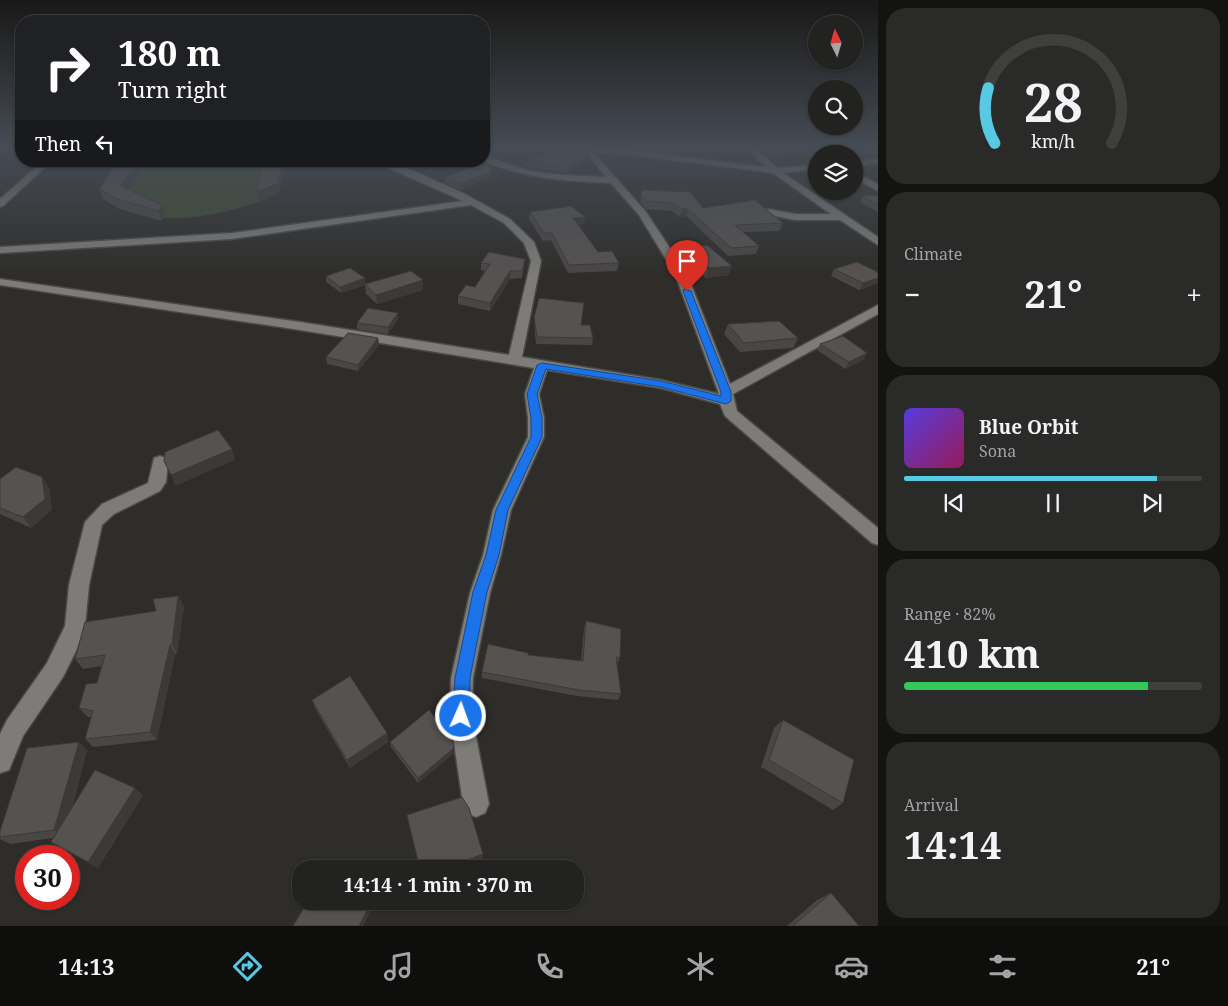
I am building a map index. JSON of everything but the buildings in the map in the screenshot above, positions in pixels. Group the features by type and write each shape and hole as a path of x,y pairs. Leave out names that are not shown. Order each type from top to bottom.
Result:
{"street":[{"path":"0,204 15,190"},
{"path":"446,190 473,202 507,221 529,242 536,261 514,361"},
{"path":"623,190 643,214 681,274 726,397 730,413 878,538"},
{"path":"802,190 878,242"},
{"path":"0,250 232,236 473,202"},
{"path":"768,212 795,217 842,218"},
{"path":"0,282 300,326 661,384 726,397 878,309"},
{"path":"476,804 461,716 462,678 480,592 492,555 502,510 536,437 536,418 532,394 542,365"},
{"path":"0,761 15,728 55,670 66,649 75,626 79,585 94,522 108,509 154,487 158,482 160,462"}],"green space":[{"path":"127,190 258,190 256,192 270,197 233,210 191,217 170,218 149,217 130,212 112,204 130,199"}],"route":[{"path":"461,716 462,678 480,592 492,555 502,510 536,437 537,428 532,394 542,365 661,384 726,401 726,392 687,291"}]}
